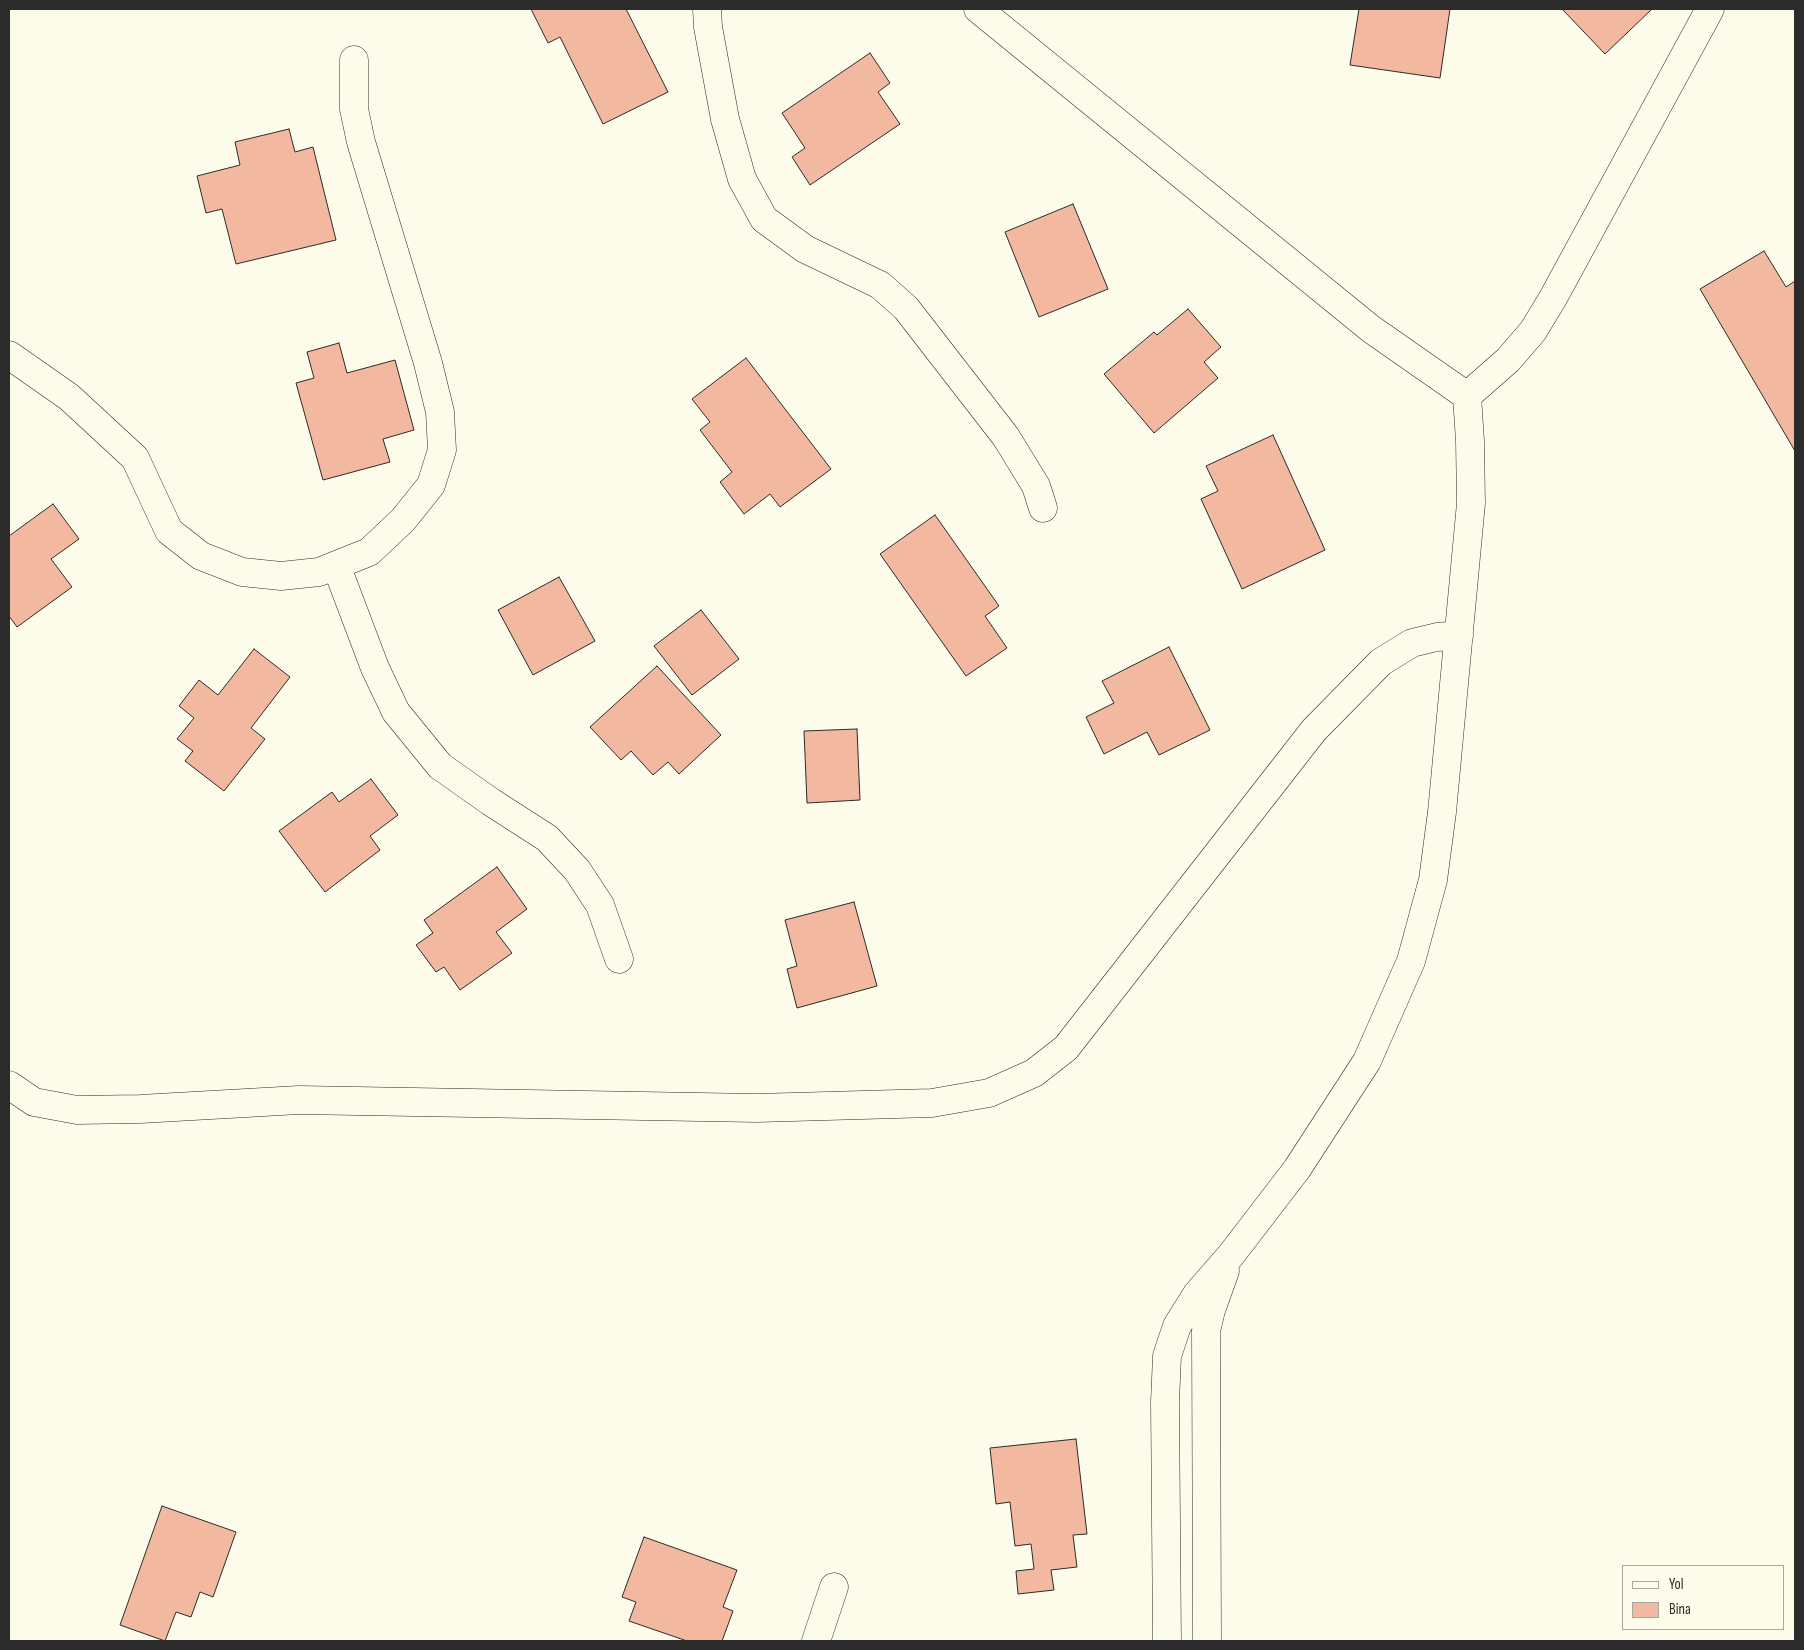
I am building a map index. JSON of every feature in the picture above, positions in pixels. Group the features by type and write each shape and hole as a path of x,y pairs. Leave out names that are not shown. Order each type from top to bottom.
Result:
{"street":[{"path":"707,9 708,27 725,119 742,179 764,219 805,249 880,285 906,308 1006,437 1036,486 1044,508"},
{"path":"978,9 1371,329 1467,396"},
{"path":"1467,396 1508,360 1533,331 1554,298 1710,9"},
{"path":"9,355 69,397 135,458 169,531 201,556 242,572 281,576 319,572 369,552 403,520 431,485 442,450 440,412 428,362 361,142 354,109 354,60"},
{"path":"1167,1641 1165,1402 1167,1356 1177,1326 1197,1294 1231,1255 1298,1168 1367,1061 1411,960 1433,880 1442,812 1471,502 1467,396"},
{"path":"336,565 375,668 396,712 440,766 547,838 577,870 600,905 619,959"},
{"path":"9,1085 34,1102 77,1110 140,1109 299,1100 757,1108 932,1103 989,1093 1034,1073 1066,1048 1314,730 1381,662 1412,643 1437,637 1459,635"},
{"path":"1206,1641 1206,1331 1211,1310 1231,1255"},
{"path":"816,1641 834,1587"}],"building":[{"path":"531,9 626,9 668,92 603,124 560,37 548,43"},
{"path":"1359,9 1450,9 1440,78 1350,65"},
{"path":"1562,9 1652,9 1605,54"},
{"path":"870,53 890,83 878,92 900,124 810,185 792,157 805,148 782,113"},
{"path":"289,129 295,152 313,147 336,240 236,264 222,209 206,213 197,176 240,165 235,142"},
{"path":"1073,204 1108,289 1039,317 1005,232"},
{"path":"1764,251 1786,287 1795,281 1795,451 1700,289"},
{"path":"1188,309 1221,347 1204,362 1218,378 1154,433 1104,374 1154,332 1157,335"},
{"path":"339,343 347,373 395,360 414,430 383,439 390,462 323,480 296,383 314,378 307,352"},
{"path":"746,358 831,469 780,507 770,494 744,514 720,482 732,472 700,430 710,422 692,399"},
{"path":"1273,435 1325,550 1242,589 1201,499 1218,491 1206,466"},
{"path":"53,504 79,539 51,559 72,587 17,627 9,616 9,536"},
{"path":"935,515 999,606 985,616 1007,648 966,676 880,554"},
{"path":"559,577 595,641 533,675 498,610"},
{"path":"701,610 739,659 692,695 654,646"},
{"path":"1169,647 1210,730 1159,755 1147,732 1104,754 1086,717 1114,703 1102,681"},
{"path":"254,649 290,677 251,728 265,739 224,791 185,761 193,751 177,739 194,718 179,706 199,680 218,695"},
{"path":"657,666 721,735 679,774 668,762 653,775 631,751 621,760 590,727"},
{"path":"857,729 860,800 807,803 804,731"},
{"path":"371,779 398,815 370,836 380,850 325,892 279,831 332,792 339,802"},
{"path":"497,867 527,909 496,932 512,953 460,990 444,967 436,972 416,945 433,933 424,920"},
{"path":"854,902 877,986 797,1008 787,969 797,966 785,920"},
{"path":"1076,1439 1087,1534 1073,1535 1077,1567 1051,1570 1054,1590 1018,1594 1016,1571 1034,1569 1031,1544 1015,1546 1010,1502 996,1504 990,1448"},
{"path":"162,1506 236,1532 213,1597 200,1592 191,1617 176,1612 165,1641 120,1625"},
{"path":"644,1537 737,1570 723,1607 733,1611 722,1641 687,1641 629,1621 636,1602 622,1597"}]}
